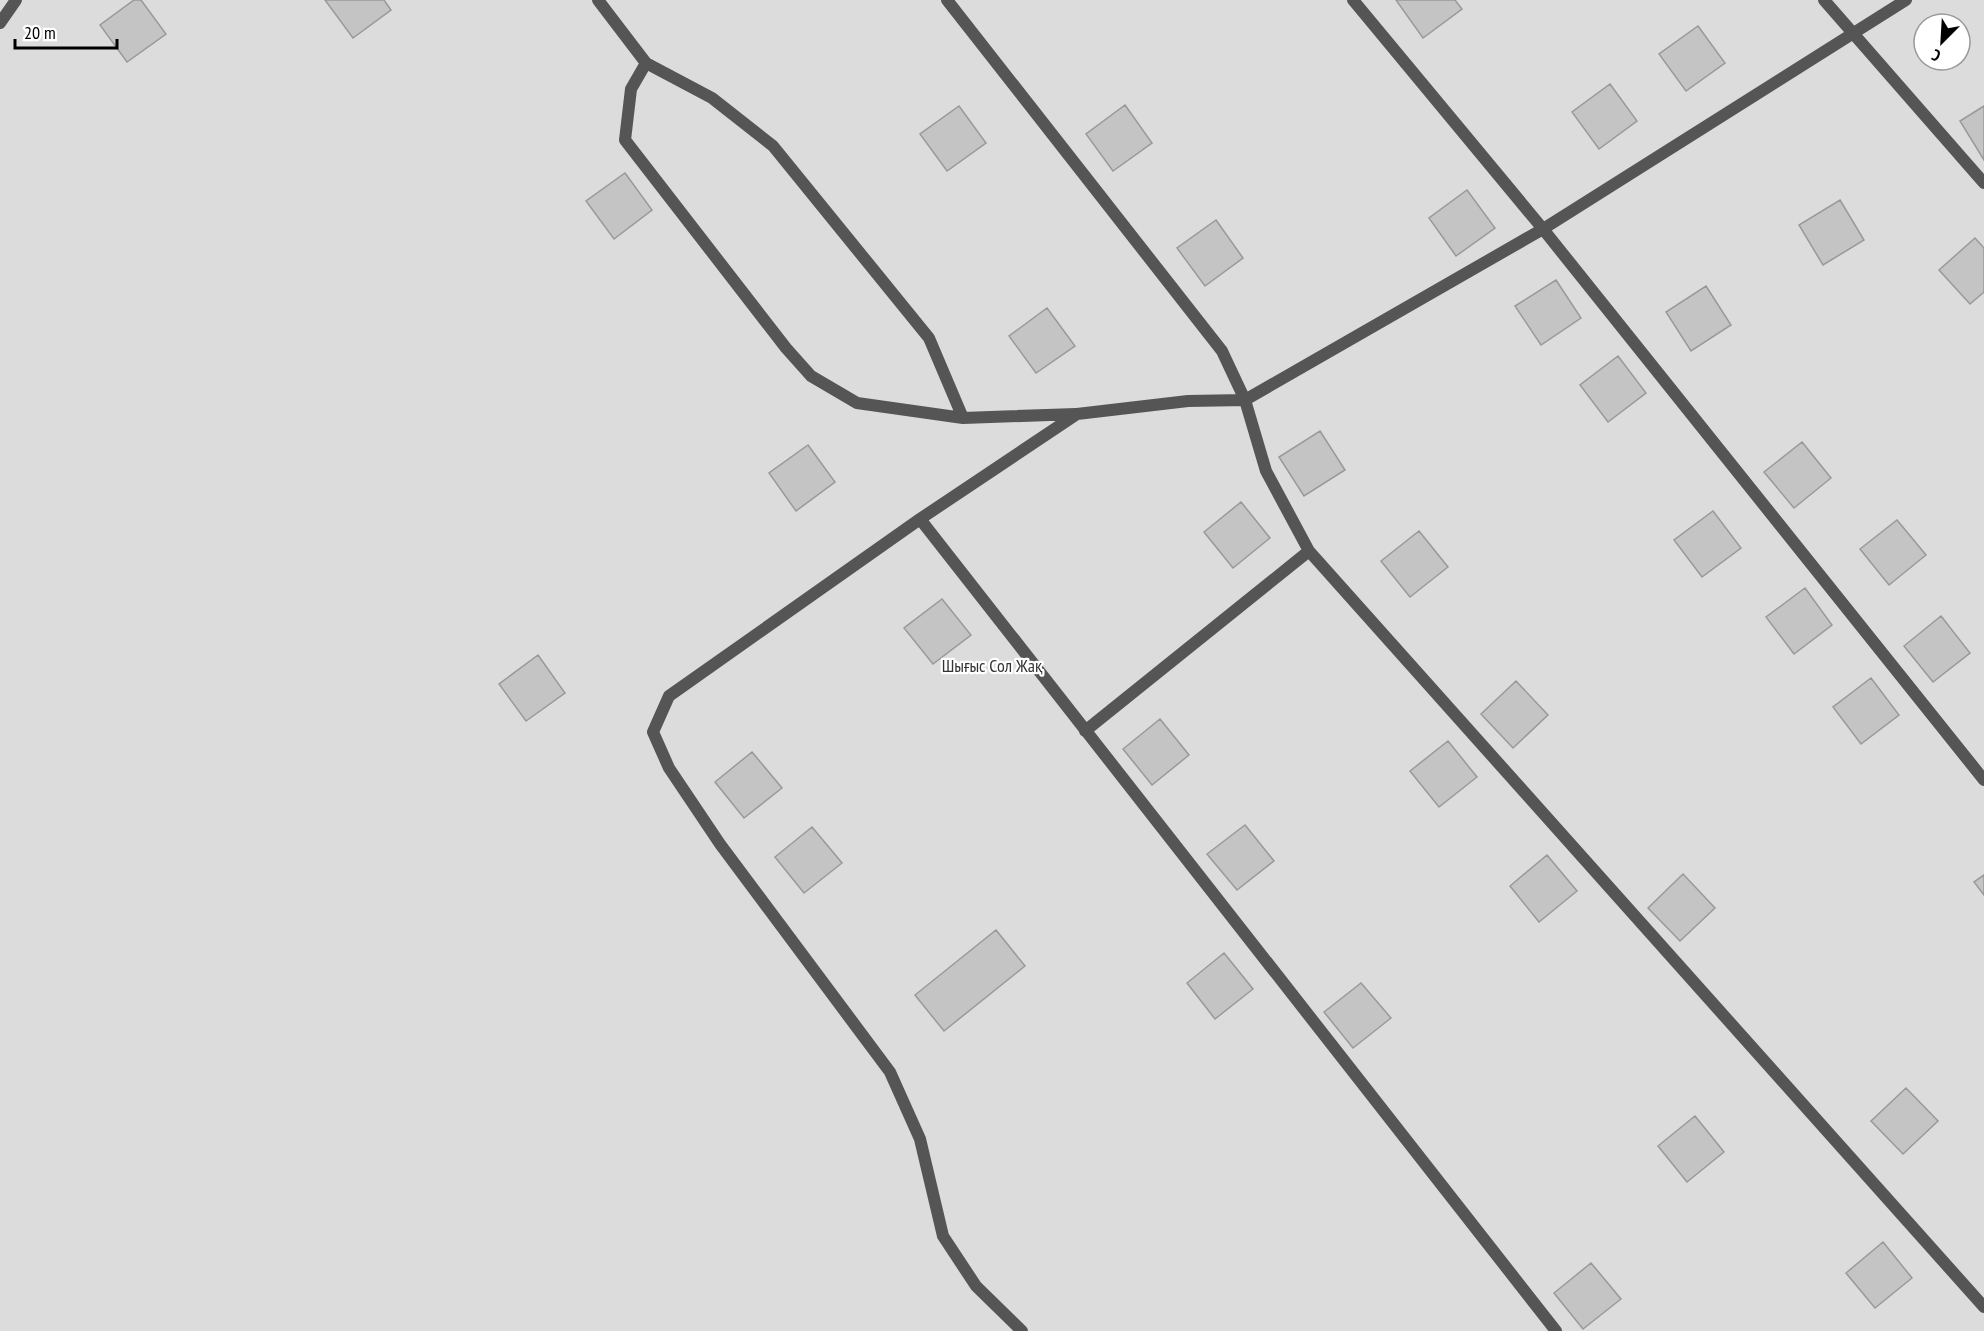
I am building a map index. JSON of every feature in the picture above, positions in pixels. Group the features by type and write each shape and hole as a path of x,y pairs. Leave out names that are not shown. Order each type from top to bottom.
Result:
{"street":[{"path":"0,23 16,0"},
{"path":"598,0 646,63 712,98 772,146 929,338 963,418"},
{"path":"947,0 1222,351 1245,400 1266,471 1309,551 1984,1307"},
{"path":"1353,0 1543,229 1984,780"},
{"path":"1824,0 1984,183"},
{"path":"646,63 631,89 625,141 786,348 811,376 857,403 963,418 1077,414 1188,401 1245,400 1543,229 1906,0"},
{"path":"1022,1331 975,1286 943,1236 920,1139 890,1072 720,844 669,768 653,732 669,696 920,519 1077,414"},
{"path":"920,519 1556,1331"},
{"path":"1085,731 1309,551"}],"green space":[{"name":"Шығыс Сол Жақ","path":"0,0 1984,0 1984,1331 0,1331"}],"building":[{"path":"134,0 141,0 166,34 127,62 100,25"},
{"path":"325,0 384,0 391,10 353,38"},
{"path":"1396,0 1455,0 1462,9 1423,38"},
{"path":"1698,26 1725,63 1686,91 1659,54"},
{"path":"1610,84 1637,121 1599,149 1572,112"},
{"path":"1125,105 1152,143 1113,171 1086,134"},
{"path":"959,106 986,143 947,171 920,134"},
{"path":"1984,106 1984,160 1960,121"},
{"path":"625,173 652,210 614,239 586,201"},
{"path":"1467,190 1495,228 1456,256 1429,218"},
{"path":"1840,200 1864,240 1823,265 1799,225"},
{"path":"1216,220 1243,258 1205,286 1177,248"},
{"path":"1975,238 1984,248 1984,292 1970,304 1939,270"},
{"path":"1556,280 1581,318 1541,345 1515,306"},
{"path":"1706,286 1731,325 1691,351 1666,312"},
{"path":"1047,308 1075,346 1036,373 1009,336"},
{"path":"1618,356 1646,393 1608,422 1580,385"},
{"path":"1320,431 1345,470 1304,496 1279,457"},
{"path":"1802,442 1831,478 1794,508 1764,472"},
{"path":"808,445 835,482 796,511 769,473"},
{"path":"1241,502 1270,538 1233,568 1204,532"},
{"path":"1713,511 1741,548 1702,577 1674,540"},
{"path":"1897,520 1926,555 1889,585 1860,549"},
{"path":"1419,531 1448,567 1410,597 1381,561"},
{"path":"1805,588 1832,625 1794,654 1766,617"},
{"path":"942,599 971,635 933,664 904,628"},
{"path":"1941,616 1970,653 1933,682 1904,646"},
{"path":"538,655 565,693 526,721 499,684"},
{"path":"1871,678 1899,715 1861,744 1833,707"},
{"path":"1516,681 1548,715 1513,748 1481,714"},
{"path":"1160,719 1189,755 1152,785 1123,749"},
{"path":"1448,741 1477,777 1439,807 1410,771"},
{"path":"752,752 782,788 744,818 715,782"},
{"path":"1245,825 1274,861 1237,890 1207,854"},
{"path":"812,827 842,863 804,893 775,857"},
{"path":"1547,855 1577,891 1539,922 1510,886"},
{"path":"1683,874 1715,908 1680,941 1648,908"},
{"path":"1984,875 1984,895 1974,882"},
{"path":"996,930 1025,966 944,1031 915,995"},
{"path":"1224,953 1253,989 1215,1019 1187,983"},
{"path":"1361,983 1391,1018 1353,1048 1324,1012"},
{"path":"1906,1088 1938,1121 1903,1154 1871,1121"},
{"path":"1695,1116 1724,1152 1687,1182 1658,1146"},
{"path":"1883,1242 1912,1278 1875,1308 1846,1273"},
{"path":"1591,1263 1621,1299 1583,1329 1554,1293"}]}
